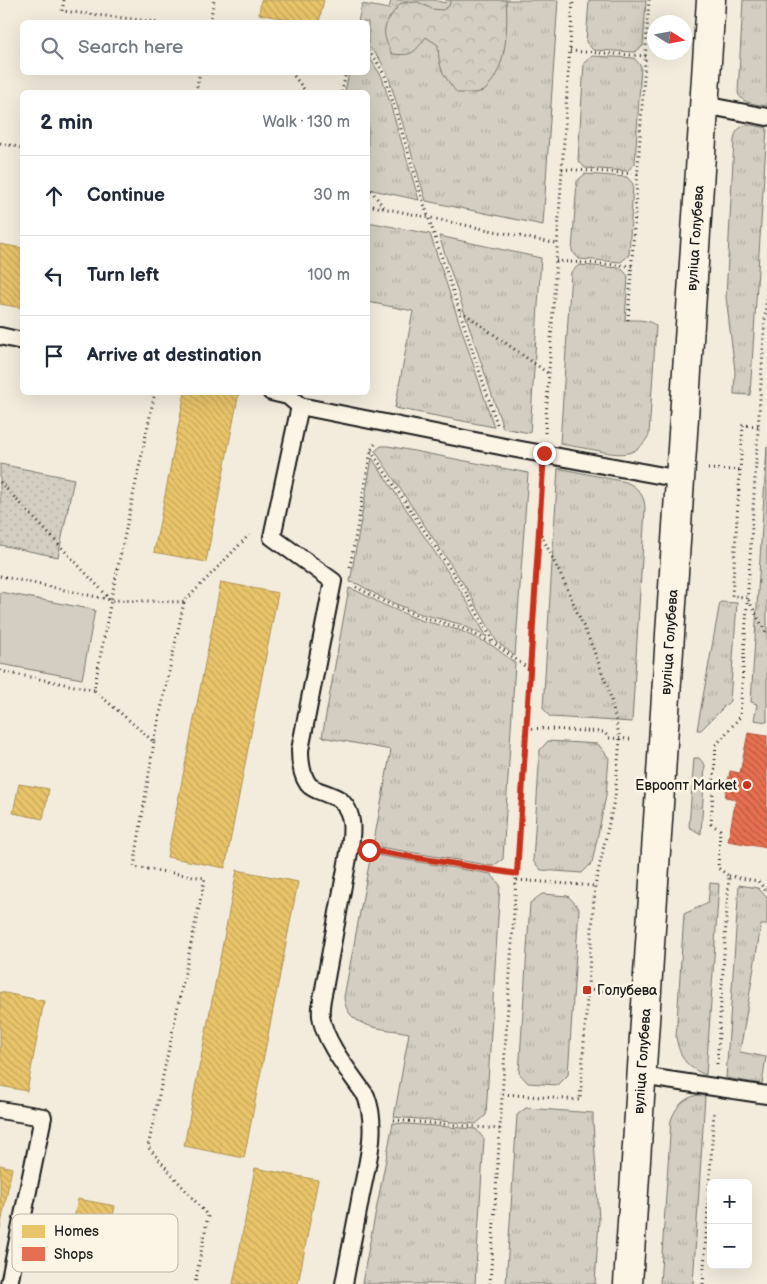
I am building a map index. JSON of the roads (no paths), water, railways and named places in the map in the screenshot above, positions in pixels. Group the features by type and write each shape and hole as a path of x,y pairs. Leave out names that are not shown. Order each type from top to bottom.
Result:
{"main road":[{"name":"вуліца Голубева","path":"628,1284 711,0"}],"lane":[{"path":"704,105 767,117"},
{"path":"0,336 20,341"},
{"path":"284,395 288,396 300,406 505,447 680,479"},
{"path":"300,406 272,537 333,581 300,750 300,765 308,784 312,788 342,801 352,826 350,847 321,1010 328,1040 366,1096 372,1118 369,1152 344,1284"},
{"path":"641,1076 767,1095"},
{"path":"0,1110 43,1118 24,1214"}],"place":[{"name":"Евроопт Market","path":"747,785"},
{"name":"Голубева","path":"587,990"}]}
